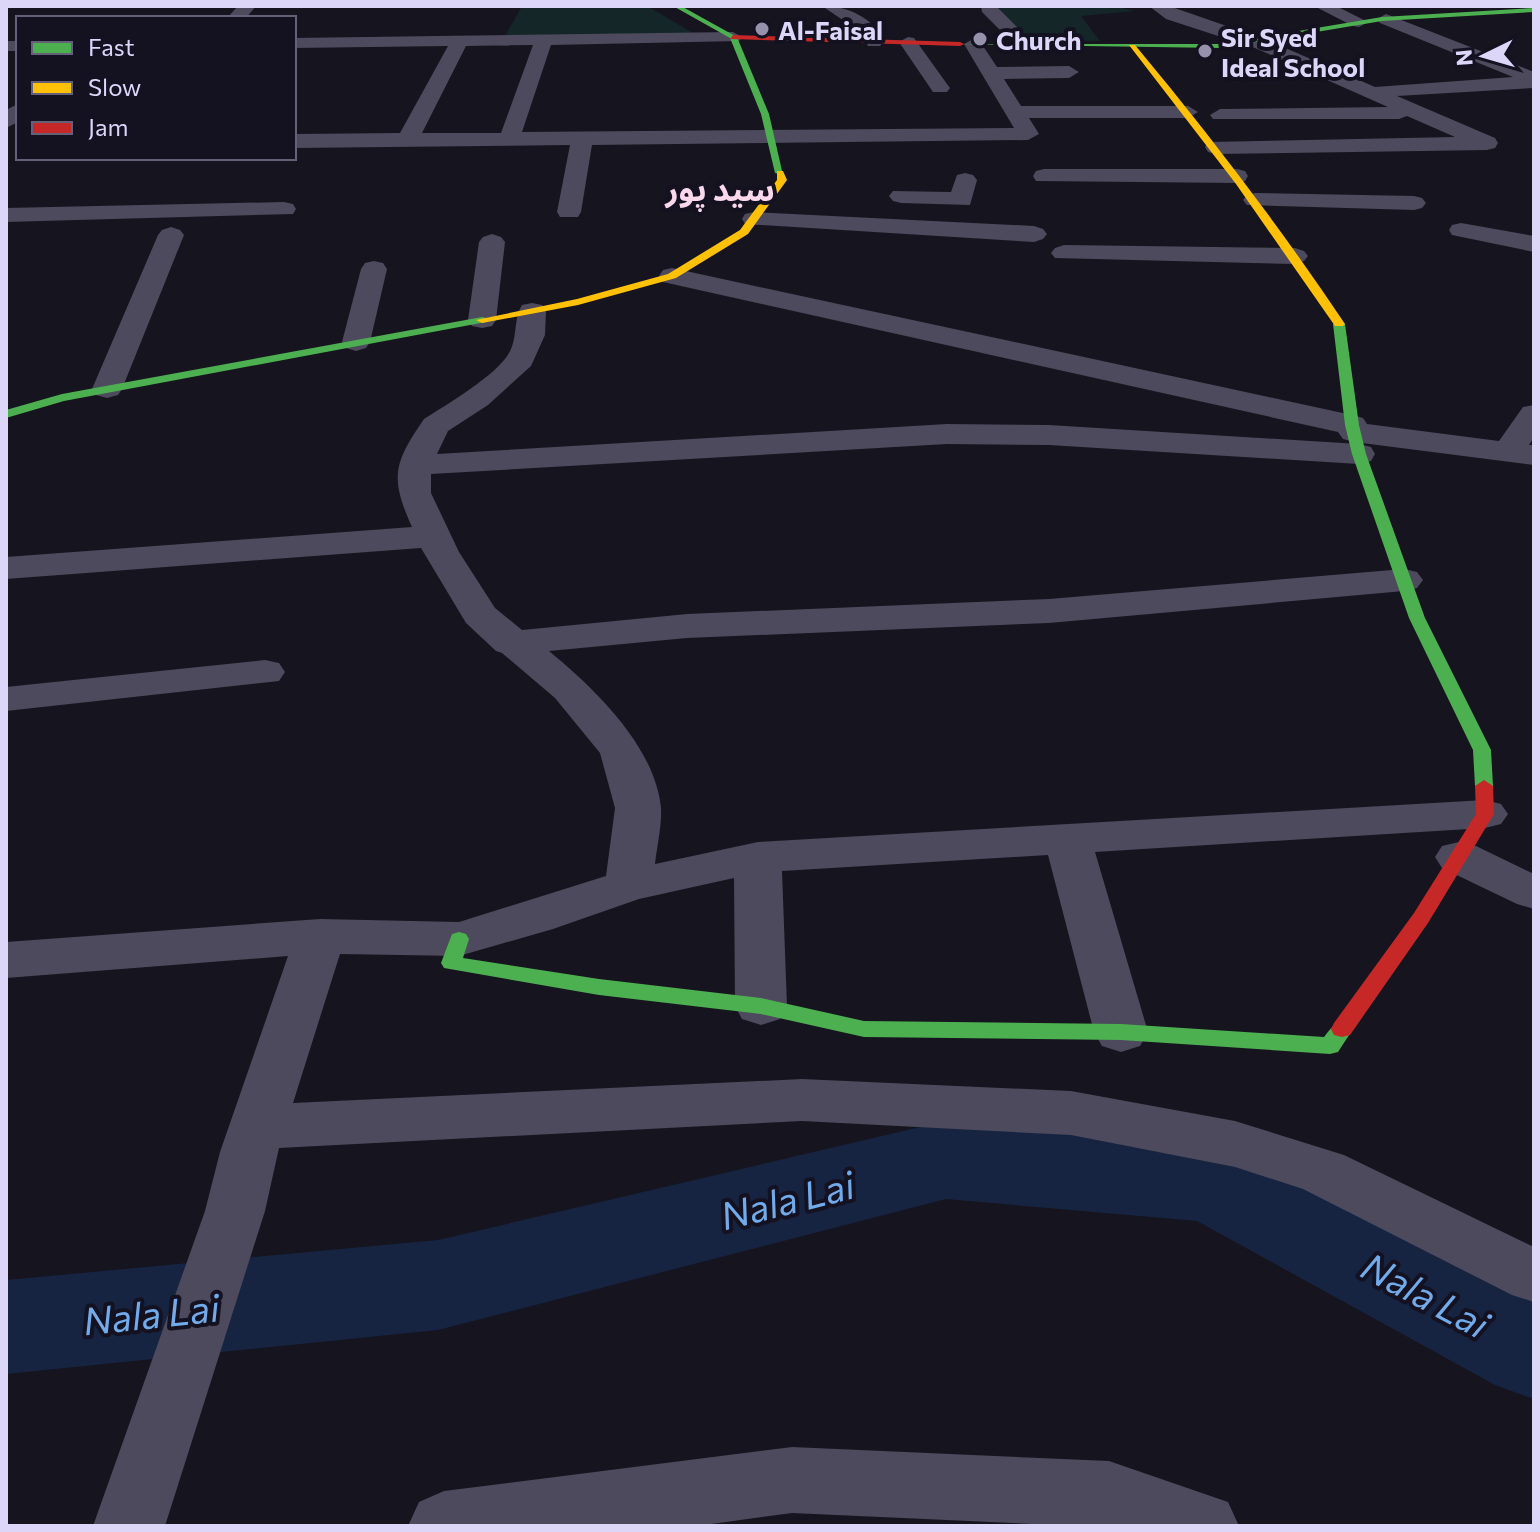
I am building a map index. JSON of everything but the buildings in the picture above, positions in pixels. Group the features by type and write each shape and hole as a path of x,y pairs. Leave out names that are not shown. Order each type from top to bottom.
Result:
{"street":[{"path":"6,414 107,389 578,302 672,276 744,232 782,180 773,139 733,37 676,6"},
{"path":"830,6 870,30 874,42"},
{"path":"1157,6 1172,15 1261,44 1487,143 1216,147"},
{"path":"1322,6 1359,22"},
{"path":"1408,6 1477,30"},
{"path":"988,8 1025,45"},
{"path":"296,43 733,37 1132,47 1261,44 1298,33 1359,22 1434,15 1530,12"},
{"path":"323,42 343,18"},
{"path":"1386,19 1527,82 1534,96"},
{"path":"1273,22 1298,33"},
{"path":"509,140 544,40"},
{"path":"407,141 460,41"},
{"path":"357,68 374,42"},
{"path":"908,42 940,88"},
{"path":"296,141 773,139 1028,134 973,44"},
{"path":"459,939 451,963 599,987 761,1006 864,1029 1121,1032 1330,1046 1421,918 1485,814 1482,750 1417,618 1355,437 1340,326 1295,256 1216,147 1132,47"},
{"path":"991,73 1069,72"},
{"path":"1368,92 1527,82"},
{"path":"1016,112 1188,112"},
{"path":"1220,115 1421,113"},
{"path":"569,212 582,140"},
{"path":"1044,176 1237,176"},
{"path":"884,196 962,200 965,180"},
{"path":"775,190 806,191"},
{"path":"1255,200 1414,203"},
{"path":"6,215 284,209"},
{"path":"754,219 1034,234"},
{"path":"1461,230 1534,244"},
{"path":"107,389 171,235"},
{"path":"482,320 492,242"},
{"path":"1064,253 1295,256"},
{"path":"356,342 374,269"},
{"path":"672,276 1355,437"},
{"path":"532,311 531,335 521,360 477,398 435,426 415,465 414,493 434,536 480,615 510,643 570,689 621,751 638,808 629,885"},
{"path":"415,465 947,434 1355,437 1521,452 1534,414"},
{"path":"6,568 434,536"},
{"path":"510,643 687,626 1049,611 1404,580"},
{"path":"6,699 265,672"},
{"path":"6,960 320,936 459,939 629,885 758,857 1485,814"},
{"path":"1068,841 1121,1032"},
{"path":"758,857 761,1006"},
{"path":"1459,857 1534,893"},
{"path":"129,1526 235,1211 257,1127 320,936"},
{"path":"257,1127 802,1100 1071,1113 1235,1144 1323,1172 1534,1276"},
{"path":"444,1526 792,1480 1109,1494 1203,1526"}],"shaded area":[{"path":"522,6 647,6 695,34 505,36"},
{"path":"981,6 1113,6 1135,11 1081,16 1100,41 1017,40"}],"waterway":[{"name":"Nala Lai","path":"6,1327 438,1285 946,1160 1213,1183 1534,1351"}],"traffic: fast":[{"path":"676,6 733,37 765,114 780,173"},
{"path":"960,44 1220,46 1382,19 1534,10"},
{"path":"6,414 62,398 482,320"},
{"path":"1339,324 1352,425 1359,454 1417,618 1482,750 1484,786"},
{"path":"459,939 451,963 599,987 761,1006 864,1029 1121,1032 1330,1046 1342,1029"}],"traffic: slow":[{"path":"1132,47 1240,182 1339,324"},
{"path":"482,320 578,302 672,276 744,232 782,180 780,173"}],"traffic: jam":[{"path":"733,37 960,44"},
{"path":"1342,1029 1421,918 1485,814 1484,786"}],"place":[{"name":"Al-Faisal","path":"762,29"},
{"name":"Church","path":"980,39"},
{"name":"Sir Syed Ideal School","path":"1205,51"}],"district":[{"name":"سید پور","path":"720,188"}]}
